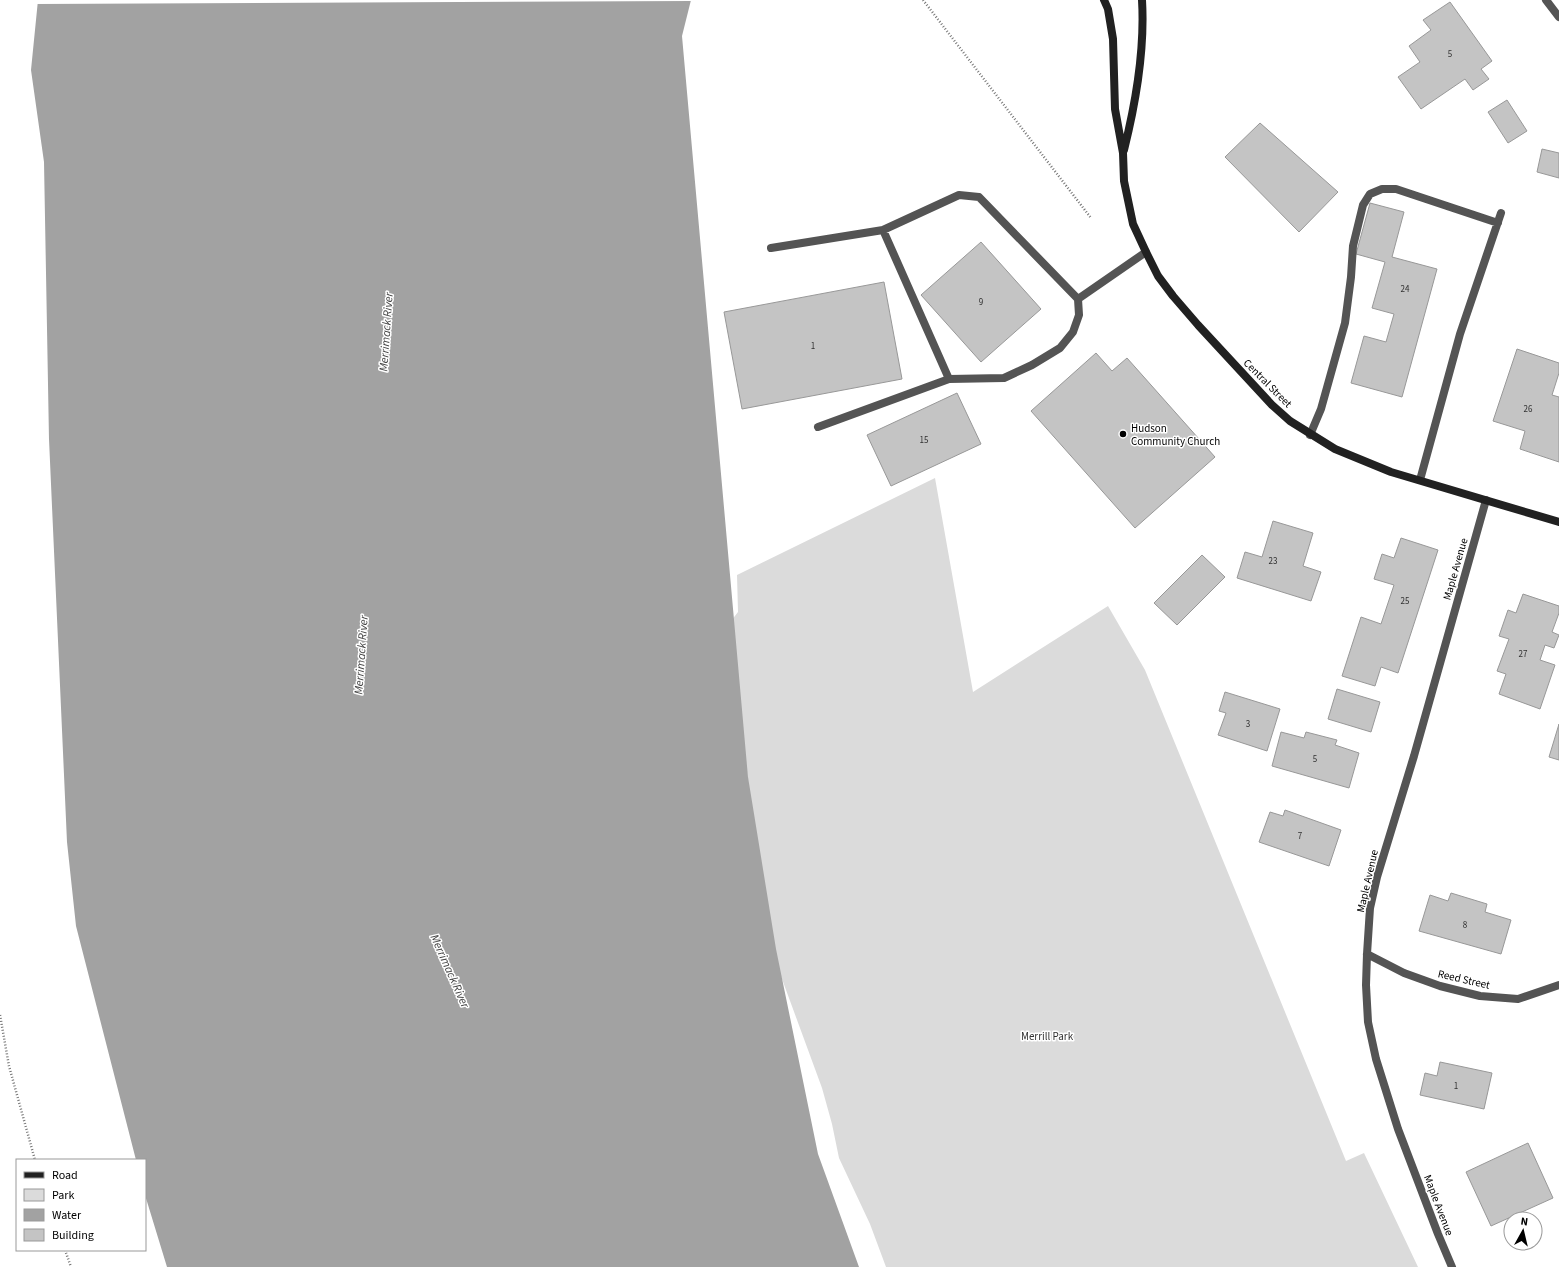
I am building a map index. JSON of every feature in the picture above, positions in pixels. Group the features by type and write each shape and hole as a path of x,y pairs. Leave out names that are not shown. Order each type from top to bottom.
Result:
{"main road":[{"path":"1104,0 1108,9 1113,39 1115,109 1123,153"},
{"path":"1123,153 1133,112 1141,51 1142,0"},
{"name":"Central Street","path":"1123,153 1124,181 1133,224 1158,276 1173,296 1215,344 1272,405 1310,435 1359,460 1559,522"}],"street":[{"path":"1546,0 1559,17"},
{"path":"1310,435 1321,409 1340,344 1345,323 1353,246 1364,205 1370,194 1382,189 1396,189 1498,224"},
{"path":"771,248 883,230 959,195 979,197 1078,300 1079,315 1073,332 1060,348 1032,365 1004,378 949,379 818,427"},
{"path":"1420,480 1460,334 1501,213"},
{"path":"883,230 949,379"},
{"path":"1078,300 1146,252"},
{"name":"Maple Avenue","path":"1452,1267 1398,1129 1376,1059 1368,1022 1366,985 1367,954 1370,908 1377,877 1414,756 1486,500"},
{"name":"Reed Street","path":"1367,954 1404,973 1440,986 1480,996 1518,999 1559,985"}],"path":[{"path":"923,0 1091,218"},
{"path":"0,1015 9,1066 35,1159"},
{"path":"65,1251 71,1267"}],"green space":[{"name":"Merrill Park","path":"935,478 973,692 1108,606 1145,670 1346,1161 1364,1153 1418,1267 886,1267 870,1224 839,1158 832,1124 822,1088 770,950 728,625 738,612 737,575"}],"water":[{"name":"Merrimack River","path":"38,0 691,0 682,36 748,777 776,949 818,1154 859,1267 167,1267 146,1198 146,1159 136,1159 76,926 67,842 49,439 44,162 31,70"}],"pier":[{"path":"36,0 693,0 36,4"}],"building":[{"path":"1450,2 1492,61 1481,69 1489,79 1473,90 1465,79 1421,109 1398,77 1420,62 1409,46 1431,30 1423,20"},
{"path":"1507,100 1527,131 1508,143 1488,112"},
{"path":"1260,123 1338,192 1299,232 1225,157"},
{"path":"1542,149 1559,153 1559,178 1537,172"},
{"path":"1370,203 1404,212 1392,257 1437,269 1402,397 1351,383 1364,336 1386,342 1394,314 1372,308 1385,262 1356,254"},
{"path":"981,242 1041,309 981,362 921,295"},
{"path":"884,282 902,379 742,409 724,312"},
{"path":"1517,349 1559,363 1559,373 1552,395 1559,397 1559,462 1520,449 1525,431 1493,421"},
{"name":"Hudson Community Church","path":"1096,353 1112,371 1127,358 1215,457 1135,528 1031,411"},
{"path":"957,393 981,444 891,486 867,435"},
{"path":"1273,521 1313,533 1303,566 1321,572 1311,601 1237,578 1245,552 1262,557"},
{"path":"1401,538 1438,550 1398,673 1381,667 1375,686 1342,676 1361,617 1381,624 1394,585 1374,579 1382,554 1394,558"},
{"path":"1202,555 1225,577 1177,625 1154,603"},
{"path":"1523,594 1559,606 1559,613 1552,632 1559,635 1554,648 1545,645 1540,660 1555,665 1540,709 1499,694 1506,674 1497,671 1509,639 1499,636 1508,610 1516,613"},
{"path":"1337,689 1380,702 1371,732 1328,719"},
{"path":"1225,692 1280,709 1267,751 1218,735 1226,713 1219,711"},
{"path":"1559,724 1559,760 1549,757"},
{"path":"1281,732 1304,738 1306,732 1337,740 1335,745 1359,753 1349,788 1272,766"},
{"path":"1285,810 1341,830 1329,866 1259,842 1270,812 1283,816"},
{"path":"1451,893 1487,904 1485,912 1511,920 1501,954 1419,931 1430,895 1448,901"},
{"path":"1440,1062 1492,1073 1484,1109 1420,1095 1425,1073 1437,1076"},
{"path":"1528,1143 1553,1198 1524,1211 1503,1211 1503,1221 1491,1226 1466,1172"}],"place":[{"name":"Hudson Community Church","path":"1123,434"}]}
